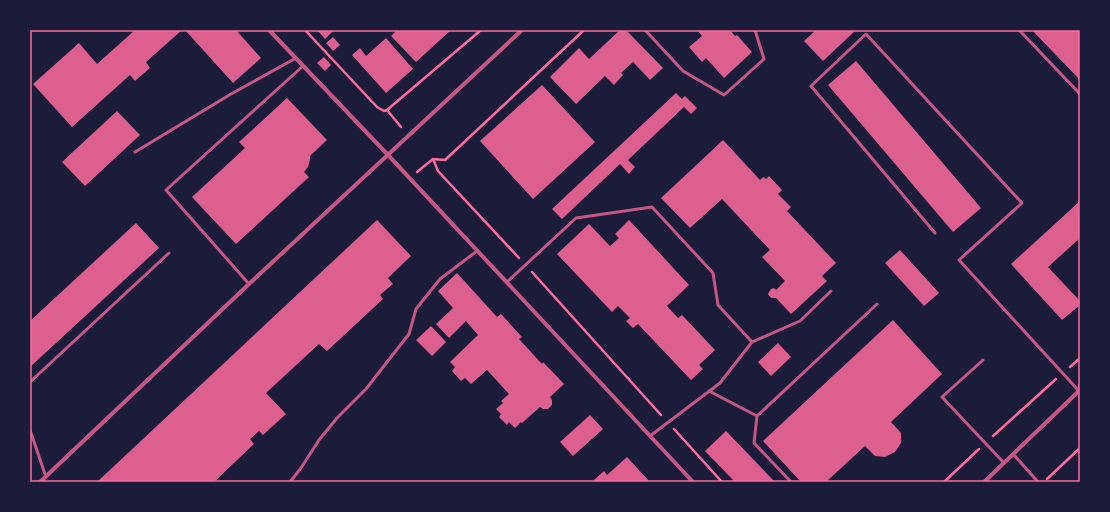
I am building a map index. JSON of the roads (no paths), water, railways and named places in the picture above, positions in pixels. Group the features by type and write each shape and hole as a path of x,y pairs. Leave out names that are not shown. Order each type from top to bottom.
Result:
{"street":[{"path":"269,30 410,178 693,482"},
{"path":"40,482 522,30"},
{"path":"984,482 1079,390"}],"lane":[{"path":"645,30 683,71 724,95 764,59 755,30"},
{"path":"1019,30 1080,94"},
{"path":"936,233 811,86 866,34 1022,203 959,260 1079,390"},
{"path":"135,152 231,94 296,58"},
{"path":"250,284 166,190 303,66"},
{"path":"507,282 576,218 652,207 713,273 718,305 752,342"},
{"path":"290,482 319,440 337,418 366,389 409,334 416,309 440,279 477,251"},
{"path":"30,382 169,253"},
{"path":"650,436 720,383 752,342 800,321 831,291"},
{"path":"791,482 754,443 757,416 877,304"},
{"path":"983,360 942,396 1004,464"},
{"path":"709,391 757,416"},
{"path":"30,430 46,477"},
{"path":"1013,454 1038,482"}]}
